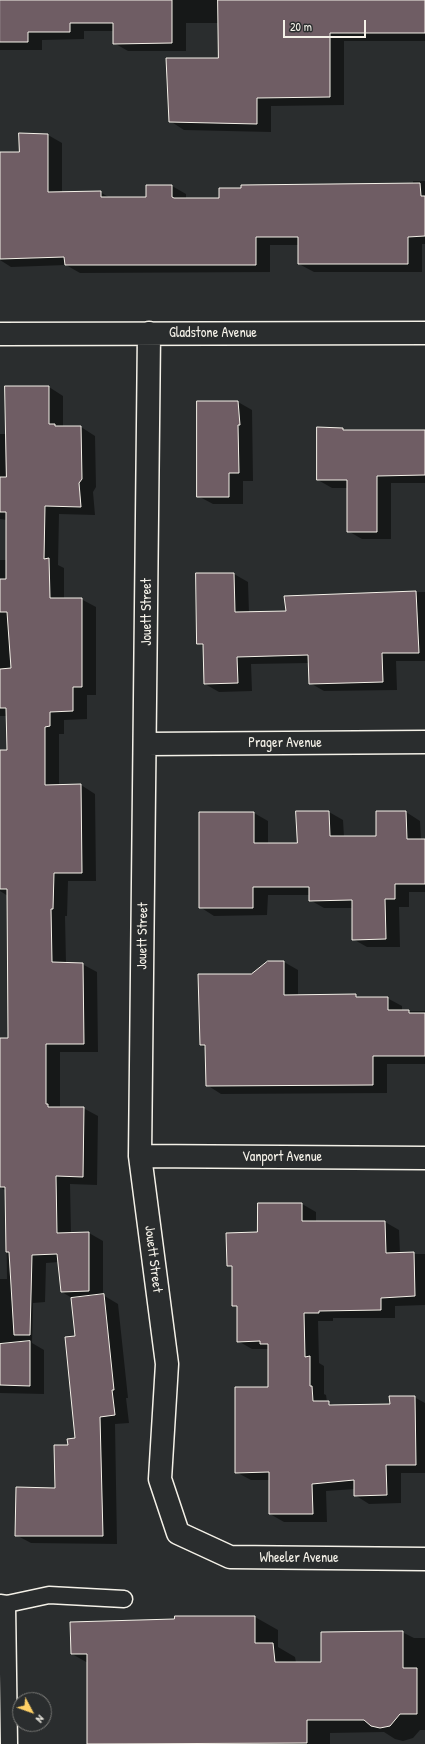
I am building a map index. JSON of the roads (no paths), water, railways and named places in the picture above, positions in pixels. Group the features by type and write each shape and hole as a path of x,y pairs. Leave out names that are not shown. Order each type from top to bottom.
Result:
{"street":[{"name":"Gladstone Avenue","path":"0,334 425,333"},
{"name":"Jouett Street","path":"149,334 146,744 140,1156 167,1364 160,1479 178,1533"},
{"name":"Prager Avenue","path":"146,744 425,742"},
{"name":"Vanport Avenue","path":"140,1156 425,1158"},
{"name":"Wheeler Avenue","path":"178,1533 230,1557 425,1559"}],"lane":[{"path":"9,1744 4,1604 49,1595 124,1599"}]}
